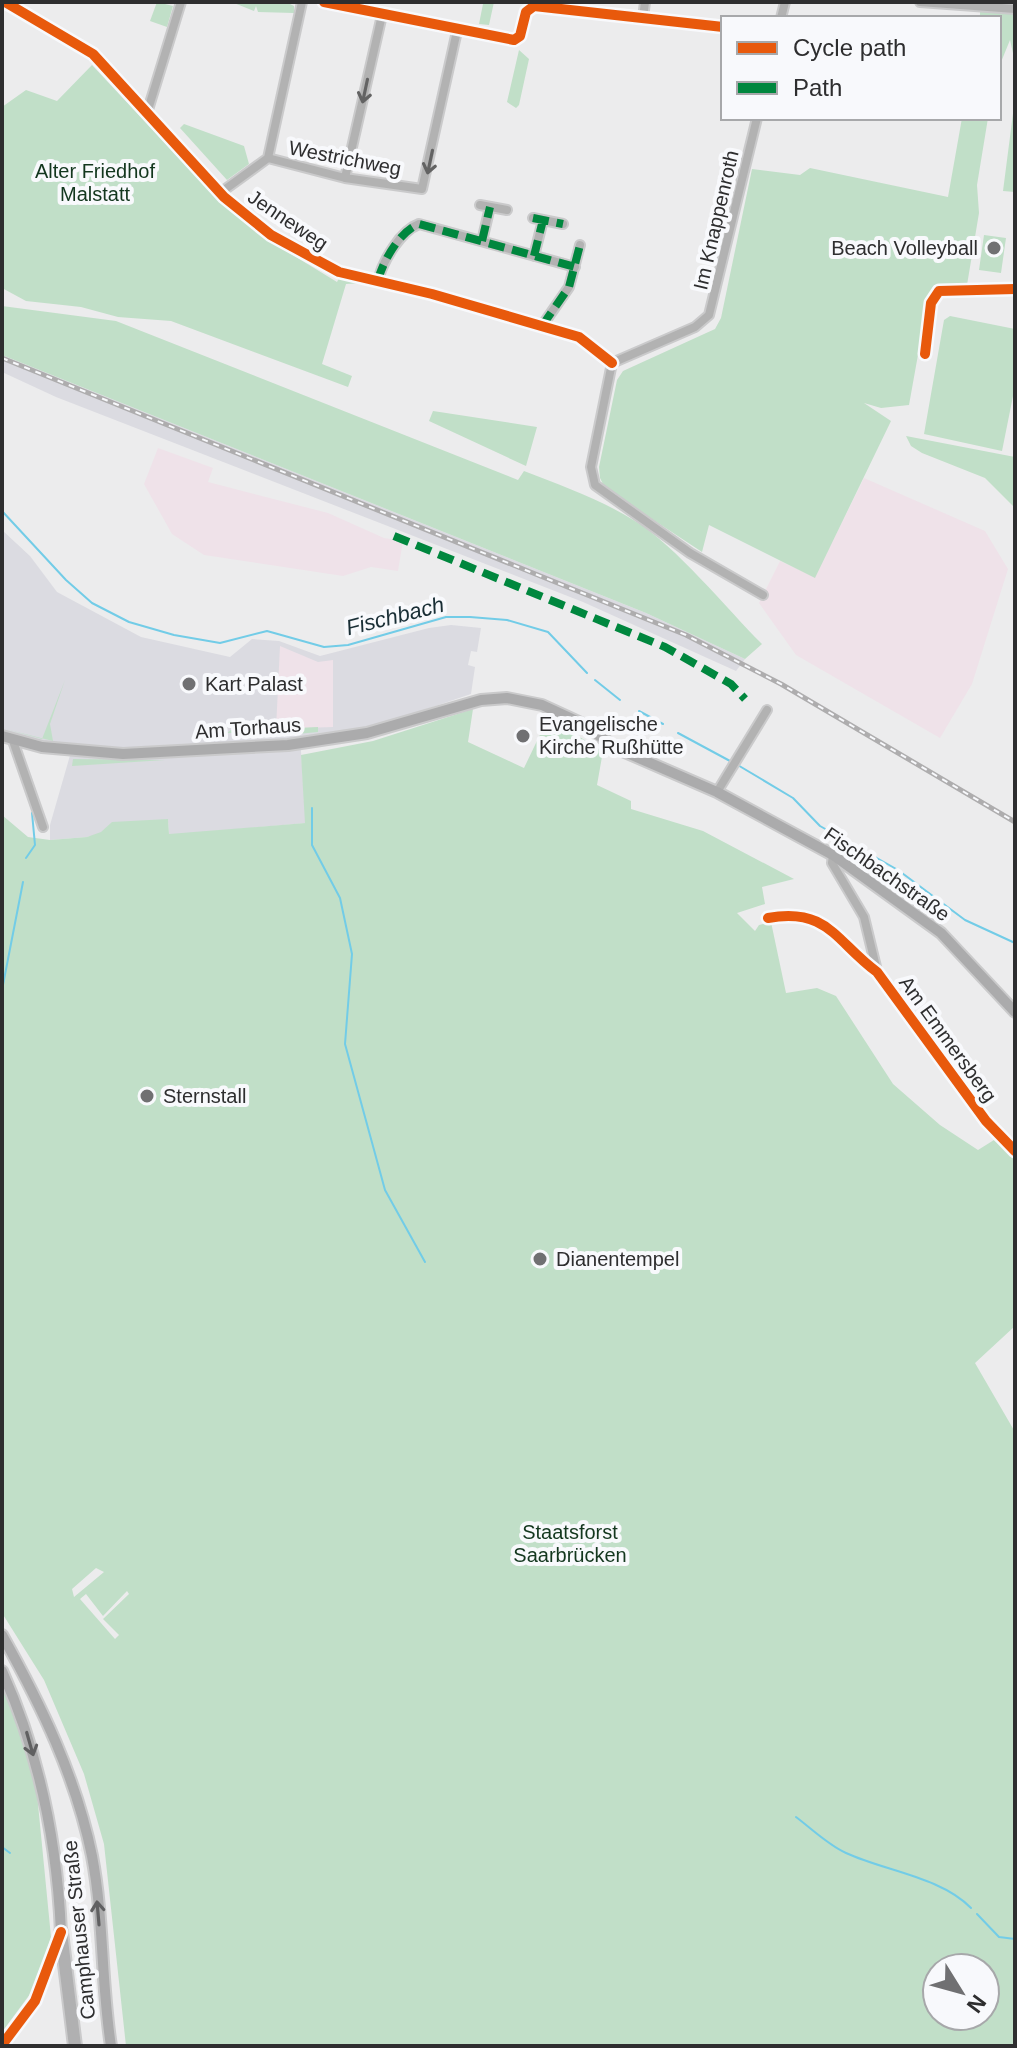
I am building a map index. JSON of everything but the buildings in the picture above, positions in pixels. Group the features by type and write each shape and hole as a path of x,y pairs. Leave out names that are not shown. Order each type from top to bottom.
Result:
{"highway":[{"path":"61,1932 75,2046"}],"main road":[{"name":"Fischbachstraße","path":"481,700 507,698 542,705 581,723 618,749 717,792 833,855 941,933 1015,1012"},
{"name":"Am Torhaus","path":"8,738 80,752 123,754 288,745 367,733 481,700"},
{"name":"Camphauser Straße","path":"2,1635 50,1728 83,1822 96,1885 111,2046"},
{"name":"Camphauser Straße","path":"2,1671 29,1738 39,1777 56,1874 61,1932"}],"street":[{"name":"Jenneweg","path":"5,2 85,47 220,193 261,228 299,251 339,272 378,280 579,337 612,363"},
{"path":"147,113 181,2"},
{"path":"268,158 302,2"},
{"path":"324,2 457,31 517,39 532,5 721,27"},
{"path":"643,18 645,2"},
{"path":"920,2 983,4 1015,9"},
{"path":"345,178 382,15"},
{"name":"Westrichweg","path":"220,193 268,158 345,178 425,186 457,31"},
{"name":"Im Knappenroth","path":"612,363 695,327 709,315 757,120"},
{"path":"482,241 485,206 507,210"},
{"path":"534,256 538,219 563,224"},
{"path":"378,280 386,259 414,225 575,267"},
{"path":"542,326 564,294 580,245"},
{"path":"925,354 931,303 939,291 1015,289"},
{"path":"612,363 591,467 595,485 690,553 763,595"},
{"path":"717,792 767,710"},
{"name":"Am Torhaus","path":"8,738 43,827"},
{"name":"Am Emmersberg","path":"833,855 832,863 864,917 877,972"},
{"name":"Am Emmersberg","path":"768,918 794,914 807,916 840,935 859,958 877,972 986,1121 1015,1151"},
{"path":"2,2045 35,2001 61,1932"}],"shaded area":[{"path":"2,355 646,613 745,659 736,671 583,602 56,397 2,372"},
{"path":"158,448 213,468 208,482 328,513 384,538 403,541 398,571 371,567 343,576 204,555 172,534 144,484"},
{"path":"864,478 985,531 1008,569 972,684 940,738 796,655 759,603 780,561 815,577"},
{"path":"2,530 30,556 57,592 141,637 230,657 252,639 279,641 320,656 429,628 451,625 481,628 477,652 471,651 468,665 475,667 471,694 394,720 335,734 300,737 306,823 169,835 168,819 87,837 50,840 50,825 73,745 40,743 2,729"},
{"path":"280,646 318,662 333,660 333,727 276,729"}],"green space":[{"path":"157,2 173,6 167,27 150,21"},
{"path":"286,2 294,6 294,13 258,12 256,6 254,11 234,3"},
{"path":"475,2 494,2 489,25 479,24 483,4"},
{"path":"980,11 1015,14 1015,62 1010,40 1001,62 1001,16 980,16"},
{"path":"519,50 529,59 516,108 507,102"},
{"name":"Alter Friedhof Malstatt","path":"92,65 222,204 260,235 337,282 339,278 363,283 346,284 322,364 352,376 348,387 171,321 118,317 81,307 26,301 2,288 2,107 26,90 57,101"},
{"path":"1015,98 1015,192 1003,191"},
{"path":"962,120 988,120 977,185 979,213 967,285 934,285 928,299 909,405 881,408 864,403 891,421 815,578 709,525 702,552 605,488 599,467 617,380 623,371 715,329 721,318 752,169 800,175 810,168 948,197"},
{"path":"184,124 244,146 249,164 227,180 180,128"},
{"name":"Beach Volleyball","path":"984,235 1006,238 1001,273 979,270"},
{"path":"2,306 116,321 518,480 524,471 595,499 651,532 700,578 762,644 745,659 646,613 2,355"},
{"path":"950,316 1015,329 1015,386 1002,451 924,434 944,320"},
{"path":"433,411 537,427 526,466 429,421"},
{"path":"906,436 1015,457 1015,508 985,478 922,453 911,446"},
{"path":"65,680 50,724 53,741 42,738"},
{"name":"Staatsforst Saarbrücken","path":"473,709 468,742 524,768 548,718 603,751 597,785 631,801 631,809 703,831 794,879 762,887 765,904 737,913 755,931 759,925 771,922 786,993 817,988 836,996 893,1084 940,1125 978,1150 994,1140 1015,1158 1015,1326 975,1363 1015,1432 1015,2046 126,2046 104,1844 84,1774 44,1680 2,1613 2,815 28,837 50,840 87,837 101,832 112,822 168,819 169,834 305,823 301,755 373,741","holes":["96,1568 104,1572 74,1597 72,1589","127,1591 129,1594 103,1619 119,1635 115,1639 80,1599 86,1594 103,1616"]},
{"path":"251,727 269,728 269,737 239,738 238,733 227,733 231,730 250,733"},
{"path":"318,727 318,732 276,736 276,729"},
{"path":"73,759 165,760 72,766"},
{"path":"2,1682 25,1743 37,1794 51,1937 36,1986 2,2032"}],"waterway":[{"name":"Fischbach","path":"2,511 66,580 92,603 129,622 174,635 220,643 267,631 324,647 348,645 446,617 507,620 548,632 587,673"},
{"name":"Fischbach","path":"595,680 620,700"},
{"name":"Fischbach","path":"639,711 663,724"},
{"name":"Fischbach","path":"678,733 730,761"},
{"name":"Fischbach","path":"736,764 793,798 820,826 898,870 965,920 1015,943"},
{"path":"312,808 312,845 340,898 352,954 345,1044 385,1190 425,1262"},
{"path":"26,858 35,845 32,813"},
{"path":"2,990 23,882"},
{"path":"796,1817 839,1850 929,1882 959,1897 971,1908"},
{"path":"2,1847 10,1853"},
{"path":"977,1914 999,1937 1015,1939"}],"railway":[{"path":"2,358 686,635 781,684 1015,822"}],"marked path":[{"path":"482,241 490,207"},
{"path":"533,218 563,224"},
{"path":"534,256 543,220"},
{"path":"378,280 393,248 405,233 419,224 575,267"},
{"path":"542,326 569,287 580,245"},
{"path":"394,536 665,647 731,684 745,699"}],"cycle path":[{"path":"5,2 93,54 224,197 271,235 339,272 432,294 579,337 612,363"},
{"path":"324,2 514,40 520,36 526,12 534,6 721,27"},
{"path":"925,354 931,303 939,291 1015,289"},
{"path":"768,918 788,916 818,922 877,972 986,1121 1015,1151"},
{"path":"2,2045 35,2001 61,1932"}],"place":[{"name":"Beach Volleyball","path":"994,248"},
{"name":"Kart Palast","path":"189,684"},
{"name":"Evangelische Kirche Rußhütte","path":"523,736"},
{"name":"Sternstall","path":"147,1096"},
{"name":"Dianentempel","path":"540,1259"}]}
